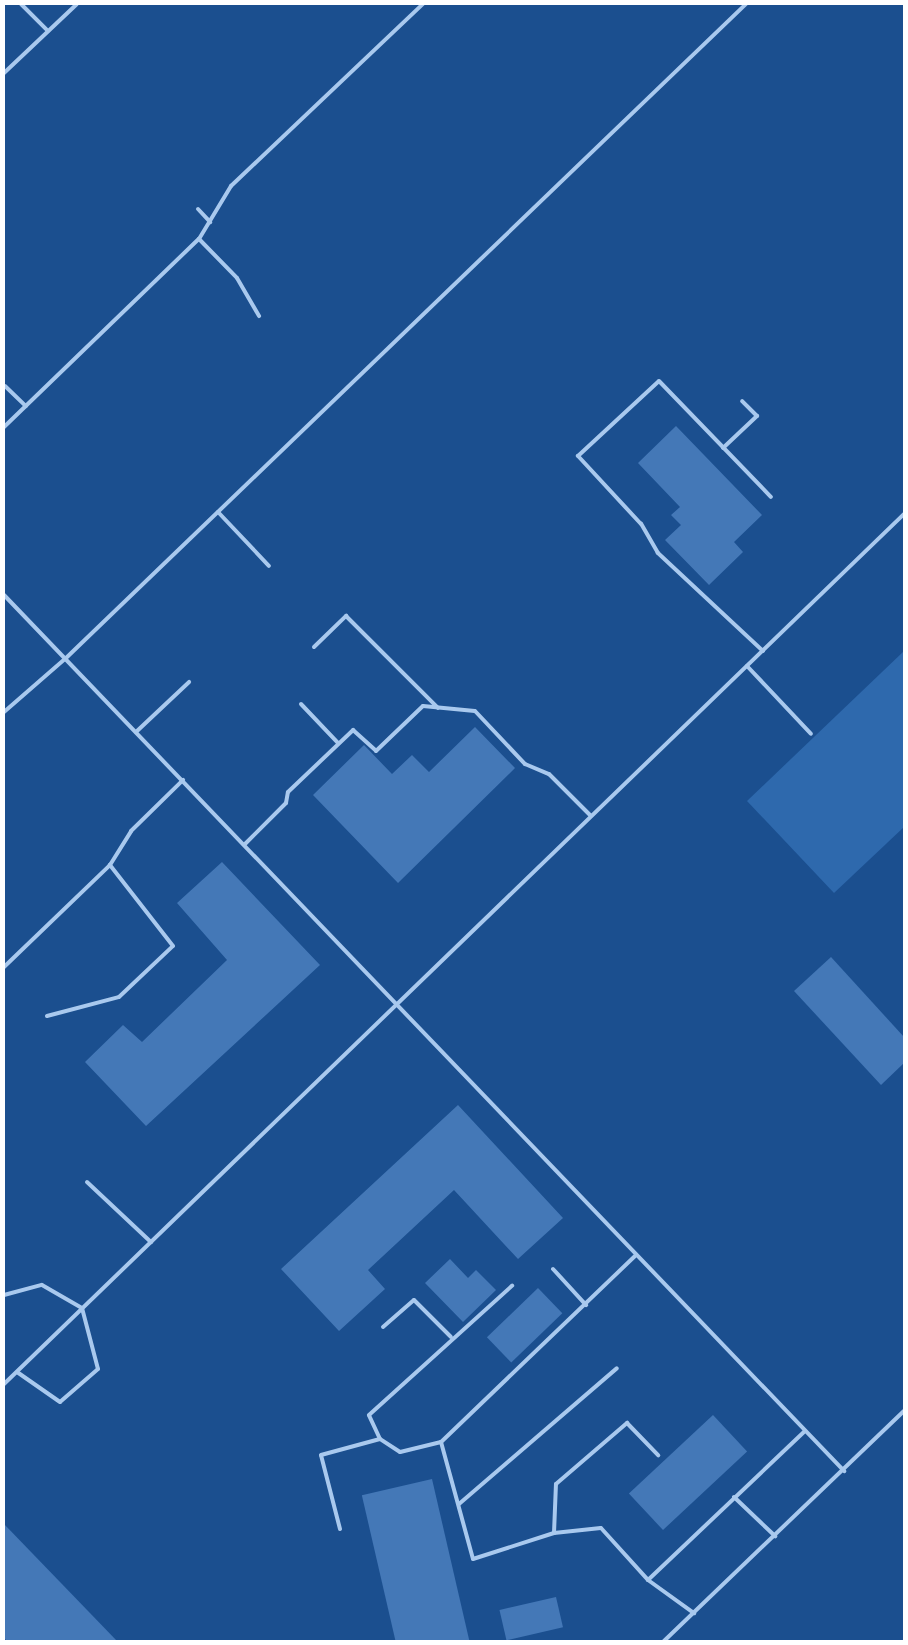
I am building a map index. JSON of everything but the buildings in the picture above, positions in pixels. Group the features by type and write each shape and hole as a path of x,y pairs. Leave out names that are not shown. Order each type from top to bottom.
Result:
{"lane":[{"path":"22,4 48,31"},
{"path":"4,73 77,4"},
{"path":"4,427 199,239 231,186 423,4"},
{"path":"4,712 65,659 746,4"},
{"path":"198,209 210,222"},
{"path":"199,239 237,278 259,316"},
{"path":"763,651 658,553 641,524 578,456 659,381 770,497"},
{"path":"5,386 26,406"},
{"path":"723,448 757,416 742,401"},
{"path":"218,512 269,566"},
{"path":"4,1384 904,514"},
{"path":"4,595 398,1003 635,1256 844,1470"},
{"path":"314,647 346,616 438,708"},
{"path":"747,666 811,734"},
{"path":"136,732 189,682"},
{"path":"302,704 338,743"},
{"path":"245,844 286,803 288,792 353,730 376,751 423,706 476,711 525,764 549,774 591,816"},
{"path":"4,967 110,865 131,832 183,780"},
{"path":"46,1016 119,997 173,946 110,865"},
{"path":"87,1182 151,1242"},
{"path":"512,1286 451,1337 369,1415 380,1439 400,1452 441,1442 635,1256"},
{"path":"553,1269 586,1305"},
{"path":"4,1295 42,1285 82,1308 98,1369 60,1402 17,1372"},
{"path":"383,1327 414,1300 451,1337"},
{"path":"458,1504 617,1368"},
{"path":"664,1641 904,1411"},
{"path":"554,1533 556,1484 627,1423 658,1455"},
{"path":"648,1580 805,1431"},
{"path":"340,1529 320,1455 380,1439"},
{"path":"441,1442 473,1559 554,1533 601,1528 648,1580 694,1614"},
{"path":"734,1497 774,1536"}],"shaded area":[{"path":"904,651 904,827 834,893 747,801"}]}
